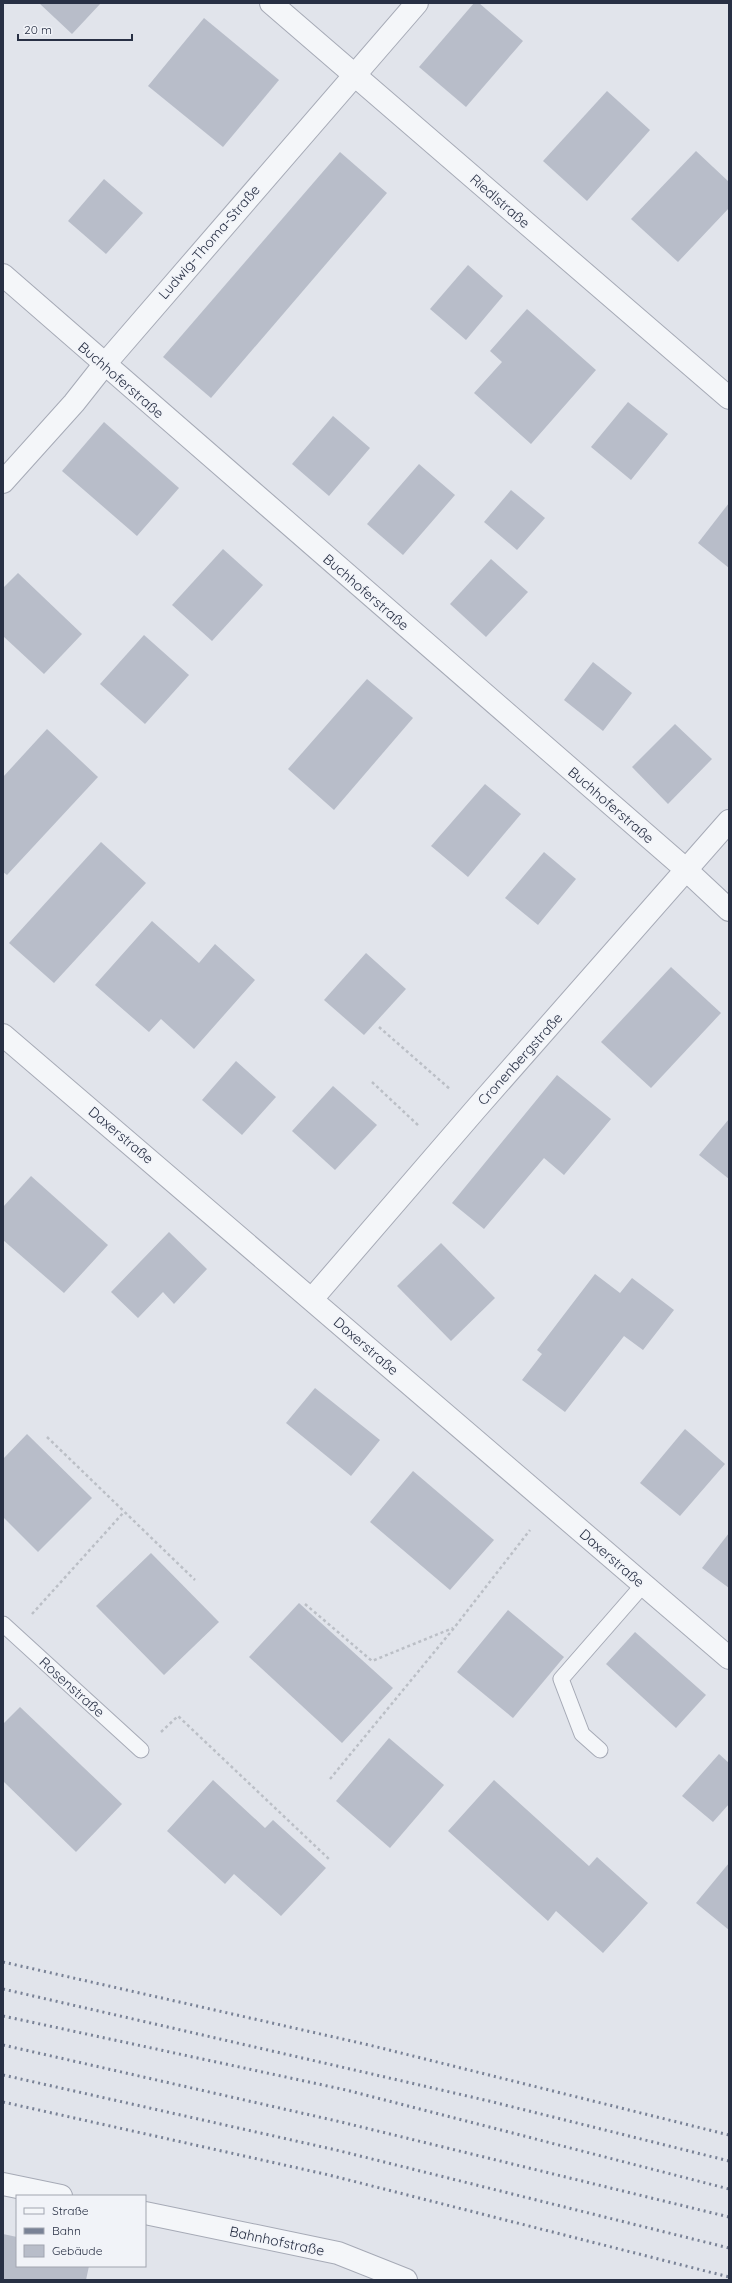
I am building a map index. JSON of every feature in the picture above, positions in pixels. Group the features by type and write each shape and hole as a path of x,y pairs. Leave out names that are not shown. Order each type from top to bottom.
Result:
{"street":[{"name":"Riedlstraße","path":"271,3 729,398"},
{"name":"Ludwig-Thoma-Straße","path":"3,482 74,403 104,365 302,135 355,77 417,3"},
{"name":"Buchhoferstraße","path":"3,275 104,365 686,870 729,910"},
{"name":"Cronenbergstraße","path":"312,1299 443,1149 475,1110 729,821"},
{"name":"Daxerstraße","path":"3,1035 729,1658"},
{"path":"3,2184 56,2195"},
{"name":"Bahnhofstraße","path":"146,2213 338,2253 406,2280"}],"lane":[{"path":"600,1750 582,1734 561,1679 643,1585"},
{"name":"Rosenstraße","path":"8,1629 141,1750"}],"path":[{"path":"379,1027 475,1110"},
{"path":"372,1082 443,1149"},
{"path":"47,1437 195,1580"},
{"path":"330,1779 454,1628 550,1504"},
{"path":"8,1629 124,1512"},
{"path":"305,1604 372,1661 454,1628"},
{"path":"141,1750 178,1716 330,1860"}],"building":[{"path":"39,3 101,3 72,34"},
{"path":"474,3 479,3 523,41 466,107 419,67"},
{"path":"204,18 279,80 223,147 148,86"},
{"path":"607,91 650,130 587,201 543,161"},
{"path":"696,151 729,182 729,208 678,262 631,219"},
{"path":"340,152 387,193 211,398 163,357"},
{"path":"104,179 143,213 106,254 68,221"},
{"path":"468,265 503,296 466,340 430,309"},
{"path":"527,309 596,370 531,444 474,393 502,362 490,351"},
{"path":"628,402 668,434 631,480 591,447"},
{"path":"333,416 370,448 329,496 292,464"},
{"path":"104,422 179,488 137,536 62,471"},
{"path":"419,464 455,495 403,555 367,524"},
{"path":"511,490 545,518 517,550 484,522"},
{"path":"729,503 729,568 698,543"},
{"path":"223,549 263,585 212,641 172,605"},
{"path":"491,559 528,592 486,637 450,604"},
{"path":"18,573 82,634 44,674 3,636 3,588"},
{"path":"144,635 189,675 145,724 100,684"},
{"path":"593,662 632,693 603,731 564,700"},
{"path":"367,679 413,718 334,810 288,769"},
{"path":"675,724 712,759 668,804 632,767"},
{"path":"47,729 98,777 7,875 3,872 3,777"},
{"path":"485,784 521,814 468,877 431,846"},
{"path":"101,842 146,883 54,983 9,943"},
{"path":"544,852 576,879 538,925 505,898"},
{"path":"152,921 199,963 215,944 255,980 194,1049 161,1019 149,1032 95,985"},
{"path":"366,953 406,989 364,1035 324,1000"},
{"path":"671,967 721,1013 651,1088 601,1042"},
{"path":"236,1061 276,1097 242,1135 202,1100"},
{"path":"557,1075 611,1119 564,1175 544,1158 484,1229 452,1203"},
{"path":"333,1086 377,1125 335,1170 292,1131"},
{"path":"729,1119 729,1179 699,1155"},
{"path":"31,1176 108,1245 64,1293 3,1240 3,1207"},
{"path":"169,1232 207,1269 174,1304 163,1292 138,1318 111,1292"},
{"path":"441,1243 495,1298 451,1341 397,1286"},
{"path":"595,1274 620,1293 632,1278 674,1310 643,1350 624,1336 565,1412 522,1380 542,1354 537,1350"},
{"path":"315,1388 380,1440 351,1476 286,1423"},
{"path":"685,1429 725,1464 680,1516 640,1483"},
{"path":"27,1434 92,1498 38,1552 3,1517 3,1459"},
{"path":"413,1471 494,1540 450,1590 370,1522"},
{"path":"729,1533 729,1588 702,1568"},
{"path":"151,1553 219,1622 164,1675 96,1606"},
{"path":"299,1603 393,1688 342,1743 249,1657"},
{"path":"508,1610 564,1657 513,1718 457,1672"},
{"path":"635,1632 706,1695 676,1728 606,1664"},
{"path":"20,1707 122,1804 76,1852 3,1781 3,1724"},
{"path":"389,1738 444,1785 390,1848 336,1801"},
{"path":"719,1754 729,1763 729,1804 713,1822 682,1796"},
{"path":"213,1780 265,1828 273,1820 326,1868 281,1916 234,1874 225,1884 167,1831"},
{"path":"494,1780 589,1866 597,1857 648,1903 603,1953 556,1911 548,1921 448,1831"},
{"path":"729,1863 729,1930 696,1903"},
{"path":"3,2234 16,2237 16,2267 89,2267 86,2280 3,2280"}],"railway":[{"path":"3,1962 369,2045 729,2135"},
{"path":"3,1989 489,2101 729,2161"},
{"path":"3,2016 346,2090 729,2189"},
{"path":"3,2045 341,2122 729,2217"},
{"path":"3,2075 336,2150 729,2248"},
{"path":"3,2102 329,2175 729,2277"}]}
